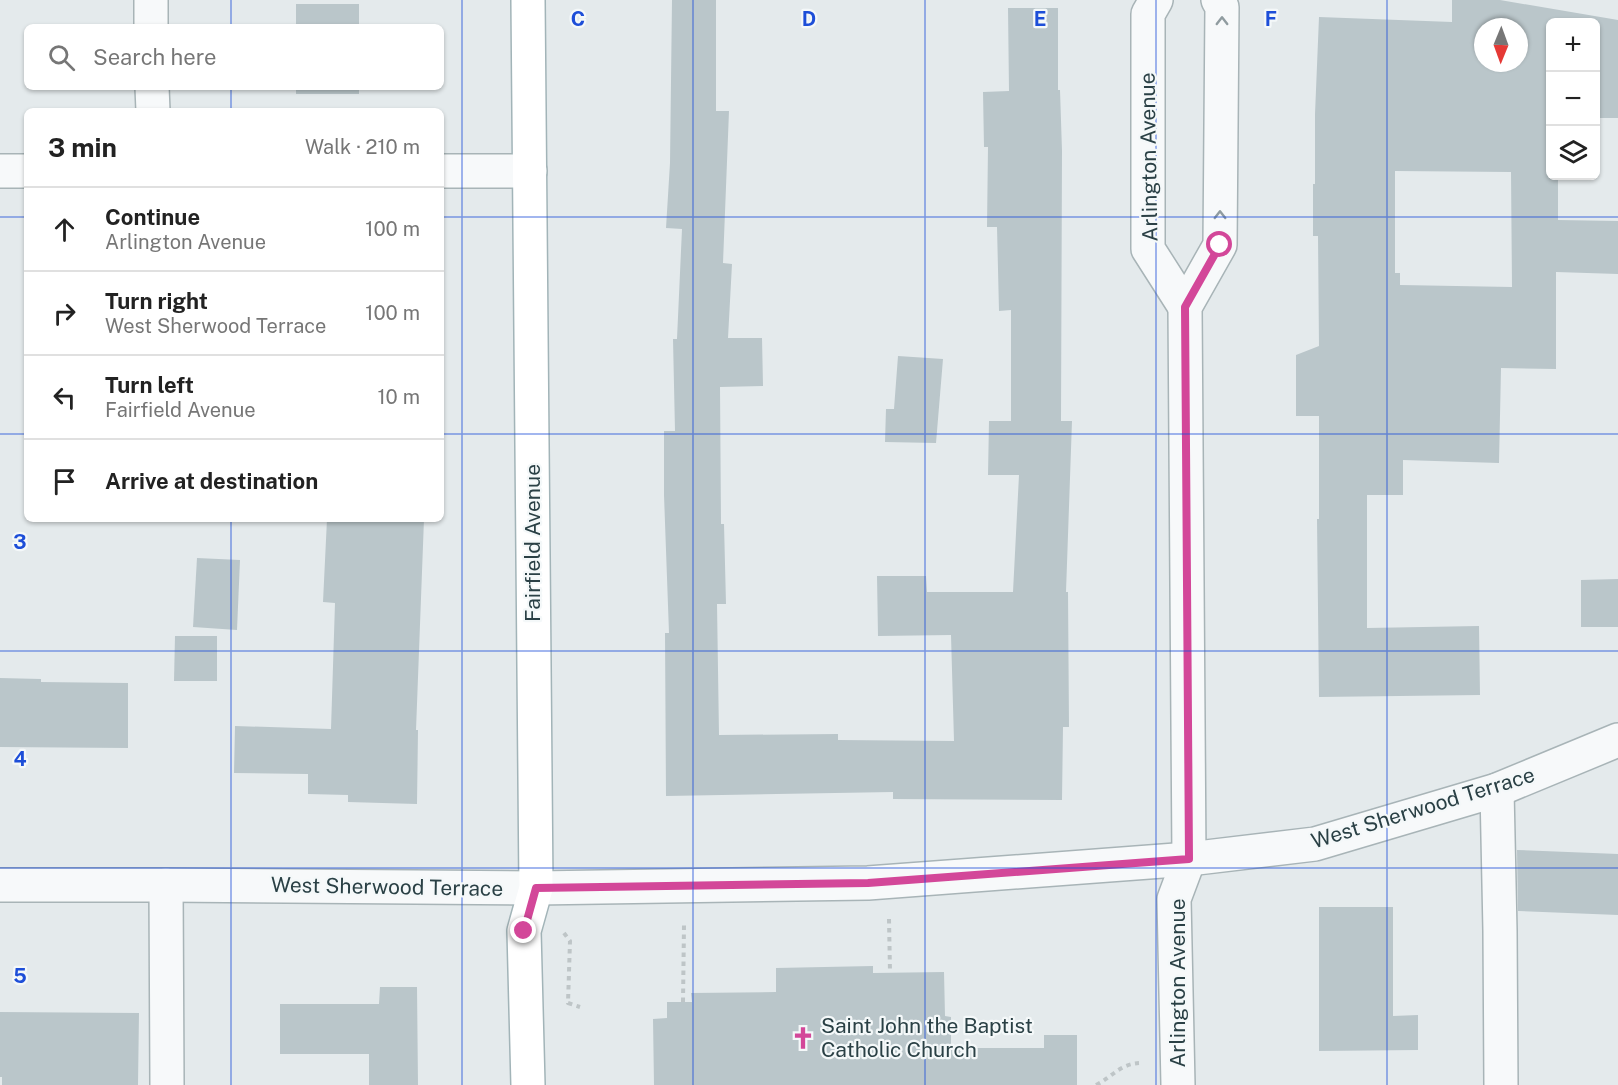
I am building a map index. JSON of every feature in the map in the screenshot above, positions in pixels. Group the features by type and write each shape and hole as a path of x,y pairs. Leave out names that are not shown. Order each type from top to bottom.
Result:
{"main road":[{"name":"Fairfield Avenue","path":"528,0 536,888 524,931 528,1085"}],"street":[{"path":"151,0 151,24"},
{"name":"Arlington Avenue","path":"1156,0 1148,14 1148,249 1185,307"},
{"name":"Arlington Avenue","path":"1178,1073 1174,899 1189,859 1185,307 1220,245 1222,7 1218,0"},
{"path":"152,90 153,108"},
{"path":"0,171 24,171"},
{"path":"444,171 530,171"},
{"name":"West Sherwood Terrace","path":"0,885 536,888 868,883 1189,859 1315,844 1497,790 1618,740"},
{"path":"1497,790 1501,1085"},
{"path":"166,885 167,1085"}],"path":[{"path":"683,1002 685,916"},
{"path":"889,919 890,972"},
{"path":"562,930 570,941 568,1003 580,1007"},
{"path":"1096,1085 1127,1064 1178,1073"}],"building":[{"path":"672,0 716,0 716,111 729,111 723,263 732,264 728,338 762,338 763,386 720,387 721,524 724,524 726,604 717,604 719,735 838,734 838,740 954,741 951,635 878,636 877,576 926,576 927,592 1013,592 1019,475 988,475 989,421 1011,421 1011,310 999,311 997,227 987,227 988,147 984,147 983,92 1009,91 1008,8 1058,8 1058,90 1060,90 1062,151 1061,421 1072,421 1066,592 1068,592 1069,727 1063,727 1062,800 893,799 893,792 666,796 665,633 669,633 664,431 675,431 673,339 677,339 682,229 666,228 670,163"},
{"path":"1452,0 1500,0 1618,20 1618,118 1600,118 1600,18 1546,18 1546,180 1558,180 1558,220 1618,221 1618,274 1556,272 1556,369 1501,368 1499,463 1403,460 1403,495 1367,495 1367,628 1479,626 1480,695 1319,697 1317,519 1319,519 1319,416 1296,416 1296,355 1319,346 1318,236 1313,236 1313,184 1315,184 1319,17 1452,22","holes":["1395,171 1511,172 1512,287 1400,285 1400,273 1395,273"]},
{"path":"296,4 359,4 359,24 296,24"},
{"path":"296,90 359,90 359,94 296,94"},
{"path":"898,356 943,359 936,443 885,442 886,409 894,409"},
{"path":"327,522 424,522 416,730 418,730 417,804 348,802 348,795 308,794 308,774 234,773 235,726 331,729 335,603 323,602"},
{"path":"197,558 240,560 237,630 193,627"},
{"path":"1618,579 1618,627 1581,627 1581,580"},
{"path":"175,636 217,636 217,681 174,681"},
{"path":"0,678 41,679 41,682 128,683 128,748 0,747"},
{"path":"1517,850 1618,854 1618,915 1518,911"},
{"path":"1319,907 1393,907 1393,1016 1418,1015 1418,1050 1319,1051"},
{"name":"Saint John the Baptist Catholic Church","path":"873,966 873,973 944,972 945,1016 951,1017 951,1048 1044,1048 1044,1035 1077,1035 1077,1085 654,1085 653,1019 667,1018 667,1002 692,1002 691,993 776,992 776,968"},
{"path":"380,987 417,987 418,1085 369,1085 369,1054 280,1054 280,1004 379,1004"},
{"path":"0,1012 139,1013 138,1085 2,1085"}],"place":[{"name":"Saint John the Baptist Catholic Church","path":"803,1038"}],"route":[{"path":"524,931 536,888 868,883 1189,859 1185,307 1220,245"}]}
